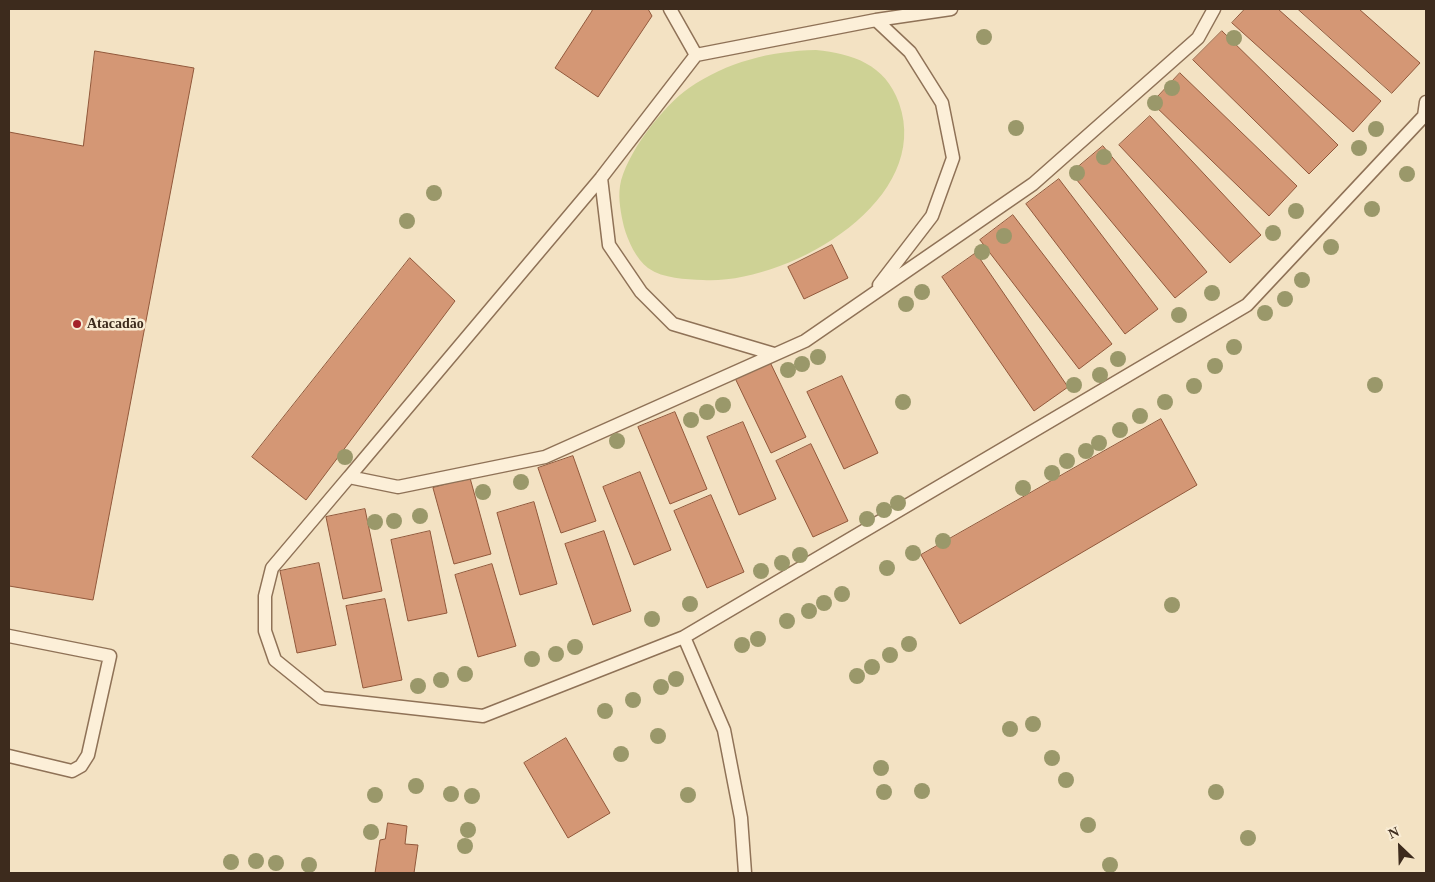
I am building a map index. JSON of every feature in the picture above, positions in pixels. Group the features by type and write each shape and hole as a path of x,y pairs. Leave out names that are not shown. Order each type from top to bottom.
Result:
{"lane":[{"path":"670,9 696,55"},
{"path":"950,9 876,20 696,55 601,178 272,568 265,596 265,632 275,660 322,698 484,716 684,637 1246,304 1424,116 1426,102"},
{"path":"349,477 398,487 545,458 806,341 1033,184 1198,38 1214,9"},
{"path":"872,295 932,216 953,158 942,103 910,52 876,20"},
{"path":"601,178 609,245 641,292 672,324 774,354"},
{"path":"9,636 110,656 88,755 81,766 72,772 9,756"},
{"path":"684,637 724,730 742,818 745,873"}],"green space":[{"path":"816,50 843,54 866,63 885,79 899,103 904,139 895,173 874,204 845,230 811,252 774,268 737,278 703,280 668,276 648,268 636,255 628,238 624,227 619,196 623,174 629,160 657,119 689,88 718,71 766,56"}],"building":[{"path":"591,9 648,9 652,16 598,97 555,68 592,11"},
{"path":"1245,9 1278,9 1381,101 1353,132 1232,23"},
{"path":"1298,9 1359,9 1420,63 1392,93"},
{"path":"1222,31 1338,145 1309,174 1193,60"},
{"name":"Atacadão","path":"95,51 194,68 93,600 9,586 9,132 83,146"},
{"path":"1180,73 1297,186 1269,216 1152,103"},
{"path":"1150,116 1261,235 1230,263 1119,145"},
{"path":"1103,146 1207,272 1175,298 1071,173"},
{"path":"1059,179 1158,309 1125,334 1026,204"},
{"path":"1013,215 1112,344 1079,369 980,240"},
{"path":"832,245 848,278 804,299 788,267"},
{"path":"976,253 1068,387 1034,411 942,277"},
{"path":"410,258 455,301 306,500 252,457"},
{"path":"769,360 806,437 771,453 734,376"},
{"path":"842,376 878,453 844,469 807,392"},
{"path":"675,412 707,489 670,504 638,427"},
{"path":"1161,419 1197,485 960,624 921,555"},
{"path":"743,422 776,499 739,515 707,437"},
{"path":"811,444 848,521 813,537 776,461"},
{"path":"573,456 596,521 561,533 538,468"},
{"path":"640,472 671,550 634,565 603,487"},
{"path":"470,478 491,554 454,564 433,488"},
{"path":"711,495 744,572 707,588 674,511"},
{"path":"534,502 557,584 520,595 497,513"},
{"path":"365,509 382,591 343,599 326,517"},
{"path":"430,531 447,613 408,621 391,540"},
{"path":"604,531 631,611 593,625 565,544"},
{"path":"319,563 336,645 297,653 280,571"},
{"path":"492,564 516,646 478,657 455,575"},
{"path":"385,599 402,680 363,688 346,606"},
{"path":"566,738 610,813 568,838 524,763"},
{"path":"388,823 407,826 405,844 418,845 414,873 375,873 380,840 385,839"}],"place":[{"name":"Atacadão","path":"77,324"}]}
